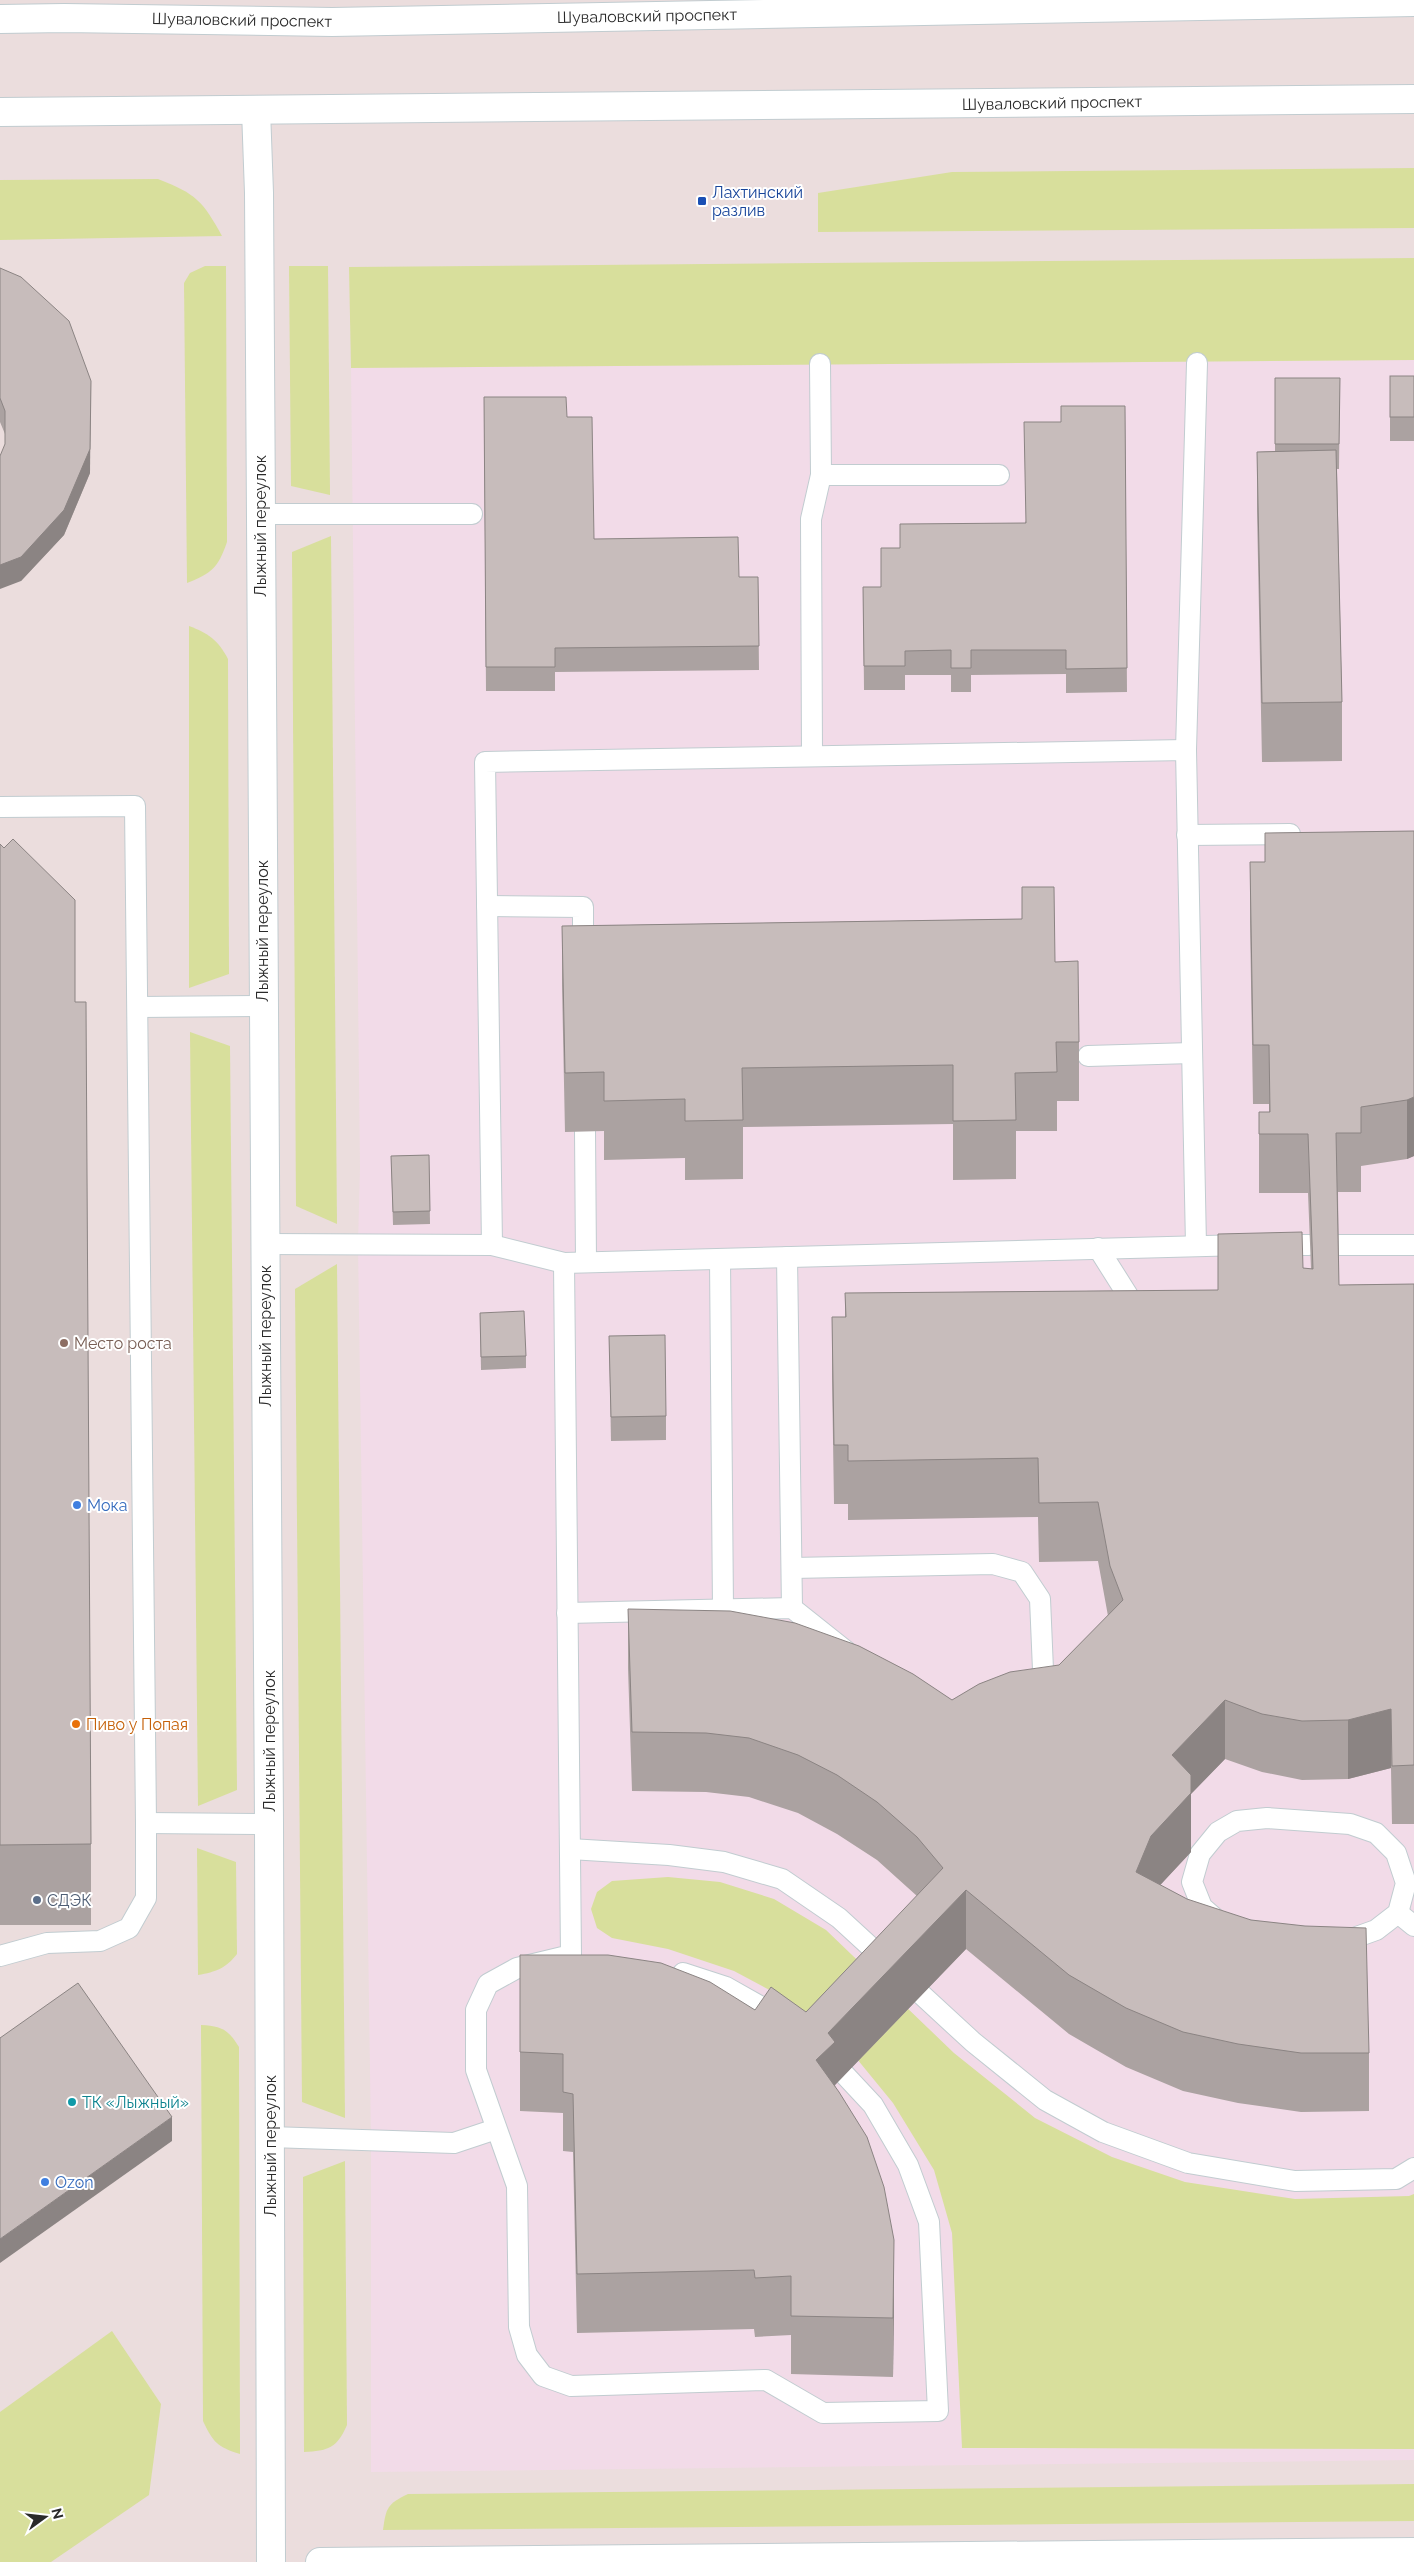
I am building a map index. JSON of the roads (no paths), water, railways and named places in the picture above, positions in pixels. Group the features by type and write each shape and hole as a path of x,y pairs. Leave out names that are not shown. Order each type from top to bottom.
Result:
{"street":[{"name":"Шуваловский проспект","path":"0,19 64,18 332,22 1414,2"},
{"name":"Шуваловский проспект","path":"0,112 1414,98"},
{"name":"Лыжный переулок","path":"256,110 259,193 269,1824 271,2562"},
{"path":"320,2562 1148,2558 1414,2552"}],"lane":[{"path":"1196,363 1186,750 1196,1245"},
{"path":"812,756 811,519 821,475 820,364"},
{"path":"821,475 999,475"},
{"path":"260,514 472,514"},
{"path":"492,1245 485,762 1186,750"},
{"path":"0,807 136,806 146,1823 146,1898 129,1928 100,1941 47,1943 0,1956"},
{"path":"1188,835 1306,834"},
{"path":"487,906 583,907 584,975"},
{"path":"139,1007 263,1006"},
{"path":"1088,1056 1192,1054"},
{"path":"585,1131 586,1262"},
{"path":"265,1244 492,1245 564,1263 1196,1245 1309,1245"},
{"path":"1338,1245 1414,1244"},
{"path":"1098,1248 1140,1315 1160,1314"},
{"path":"786,1257 792,1608"},
{"path":"720,1259 723,1610"},
{"path":"564,1263 570,1849 580,1957 516,1968 488,1984 476,2010 476,2070 517,2186 520,2327 527,2355 543,2376 571,2386 766,2380 823,2413 938,2411 929,2222 908,2165 873,2104 845,2075"},
{"path":"792,1568 993,1564 1022,1572 1040,1599 1043,1670 1032,1696 1016,1706"},
{"path":"567,1613 792,1608 846,1651 864,1659"},
{"path":"1267,1818 1350,1824 1376,1833 1396,1853 1410,1883 1398,1913 1376,1930 1351,1939 1324,1942 1245,1930 1218,1921 1202,1907 1192,1882 1200,1854 1218,1832 1237,1821 1267,1818"},
{"path":"146,1823 269,1824"},
{"path":"570,1849 669,1855 724,1862 782,1879 839,1918 899,1974"},
{"path":"1398,1913 1414,1926"},
{"path":"666,1967 726,1987 777,2015 792,2028"},
{"path":"922,1995 973,2042 1045,2100 1104,2132 1188,2163 1294,2181 1396,2179 1414,2168"},
{"path":"270,2136 454,2143 496,2129"}],"place":[{"name":"Лахтинский разлив","path":"702,201"},
{"name":"Место роста","path":"64,1343"},
{"name":"Мока","path":"77,1505"},
{"name":"Пиво у Попая","path":"76,1724"},
{"name":"СДЭК","path":"37,1900"},
{"name":"ТК «Лыжный»","path":"72,2102"},
{"name":"Ozon","path":"45,2182"}]}
